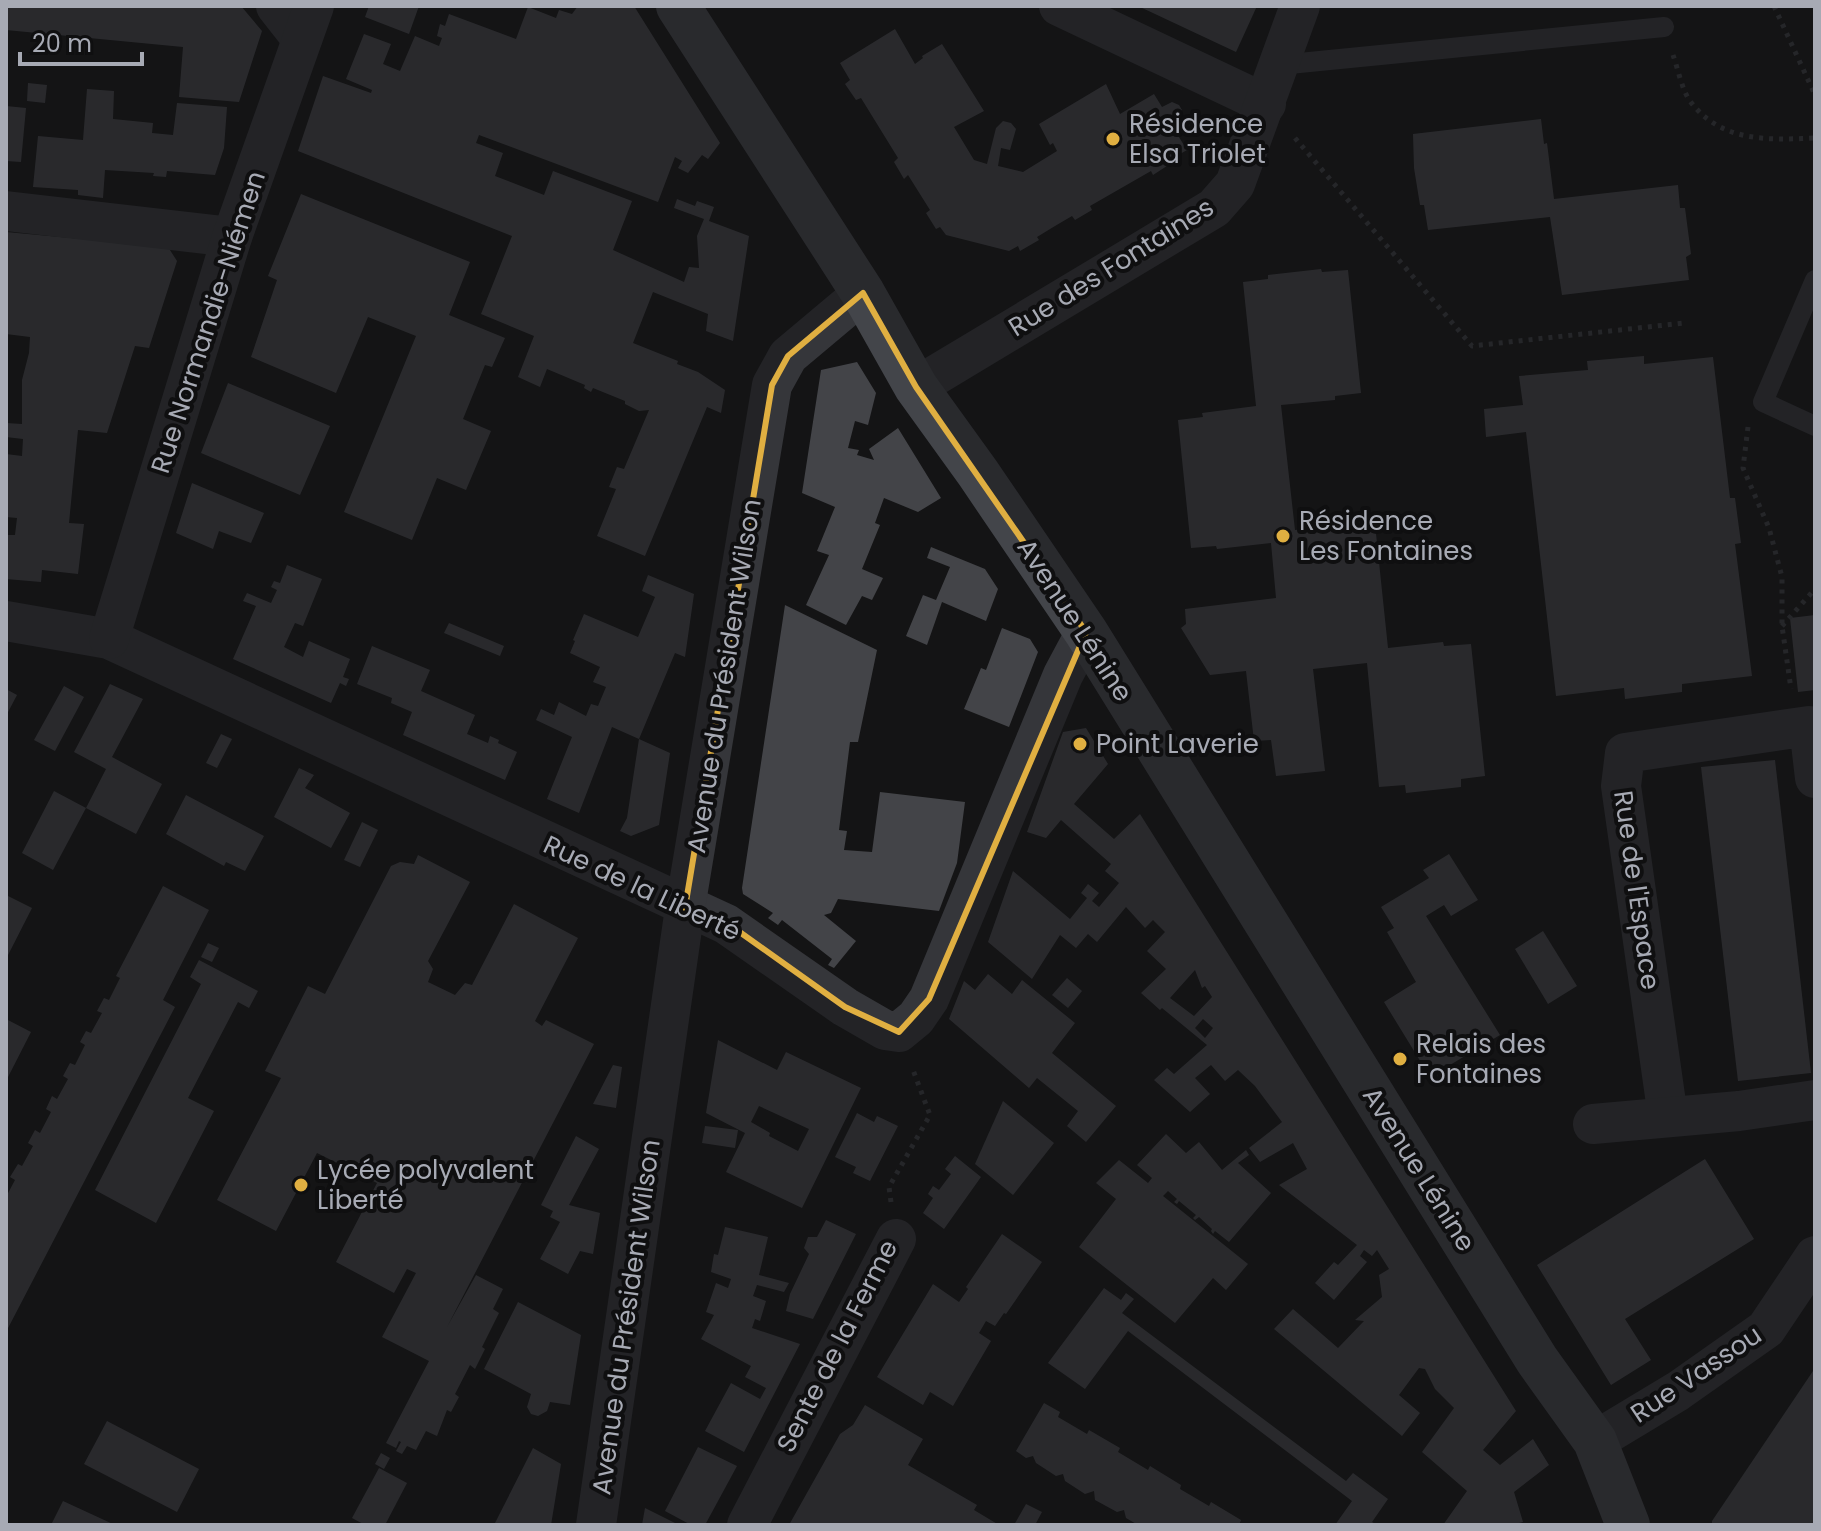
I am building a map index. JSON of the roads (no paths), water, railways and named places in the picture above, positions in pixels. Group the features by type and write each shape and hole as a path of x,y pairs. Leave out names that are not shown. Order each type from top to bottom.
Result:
{"main road":[{"name":"Avenue Lénine","path":"678,6 863,293 916,387 1086,632 1537,1360 1595,1441 1628,1525"}],"street":[{"path":"276,6 308,22"},
{"path":"1059,6 1266,104"},
{"name":"Rue des Fontaines","path":"916,387 1214,208 1235,184 1300,6"},
{"name":"Rue Normandie-Niémen","path":"109,639 232,237 308,22"},
{"path":"6,211 232,237"},
{"name":"Avenue du Président Wilson","path":"596,1525 685,908 772,385 788,356 863,293"},
{"name":"Rue de la Liberté","path":"6,621 109,639 685,908 734,928 845,1007 885,1030 899,1032 916,1018 929,999 1063,675 1086,632"},
{"path":"1807,726 1815,778"},
{"name":"Rue de l'Espace","path":"1668,1117 1621,786 1625,753 1807,726"},
{"path":"1593,1124 1815,1100"},
{"name":"Sente de la Ferme","path":"747,1525 896,1239"},
{"name":"Rue Vassou","path":"1595,1441 1678,1391 1766,1329 1815,1256"}],"lane":[{"path":"1279,65 1664,27"},
{"path":"1815,280 1763,402 1815,426"}],"place":[{"name":"Résidence Elsa Triolet","path":"1113,139"},
{"name":"Résidence Les Fontaines","path":"1283,536"},
{"name":"Point Laverie","path":"1080,744"},
{"name":"Relais des Fontaines","path":"1400,1059"},
{"name":"Lycée polyvalent Liberté","path":"301,1185"}]}
